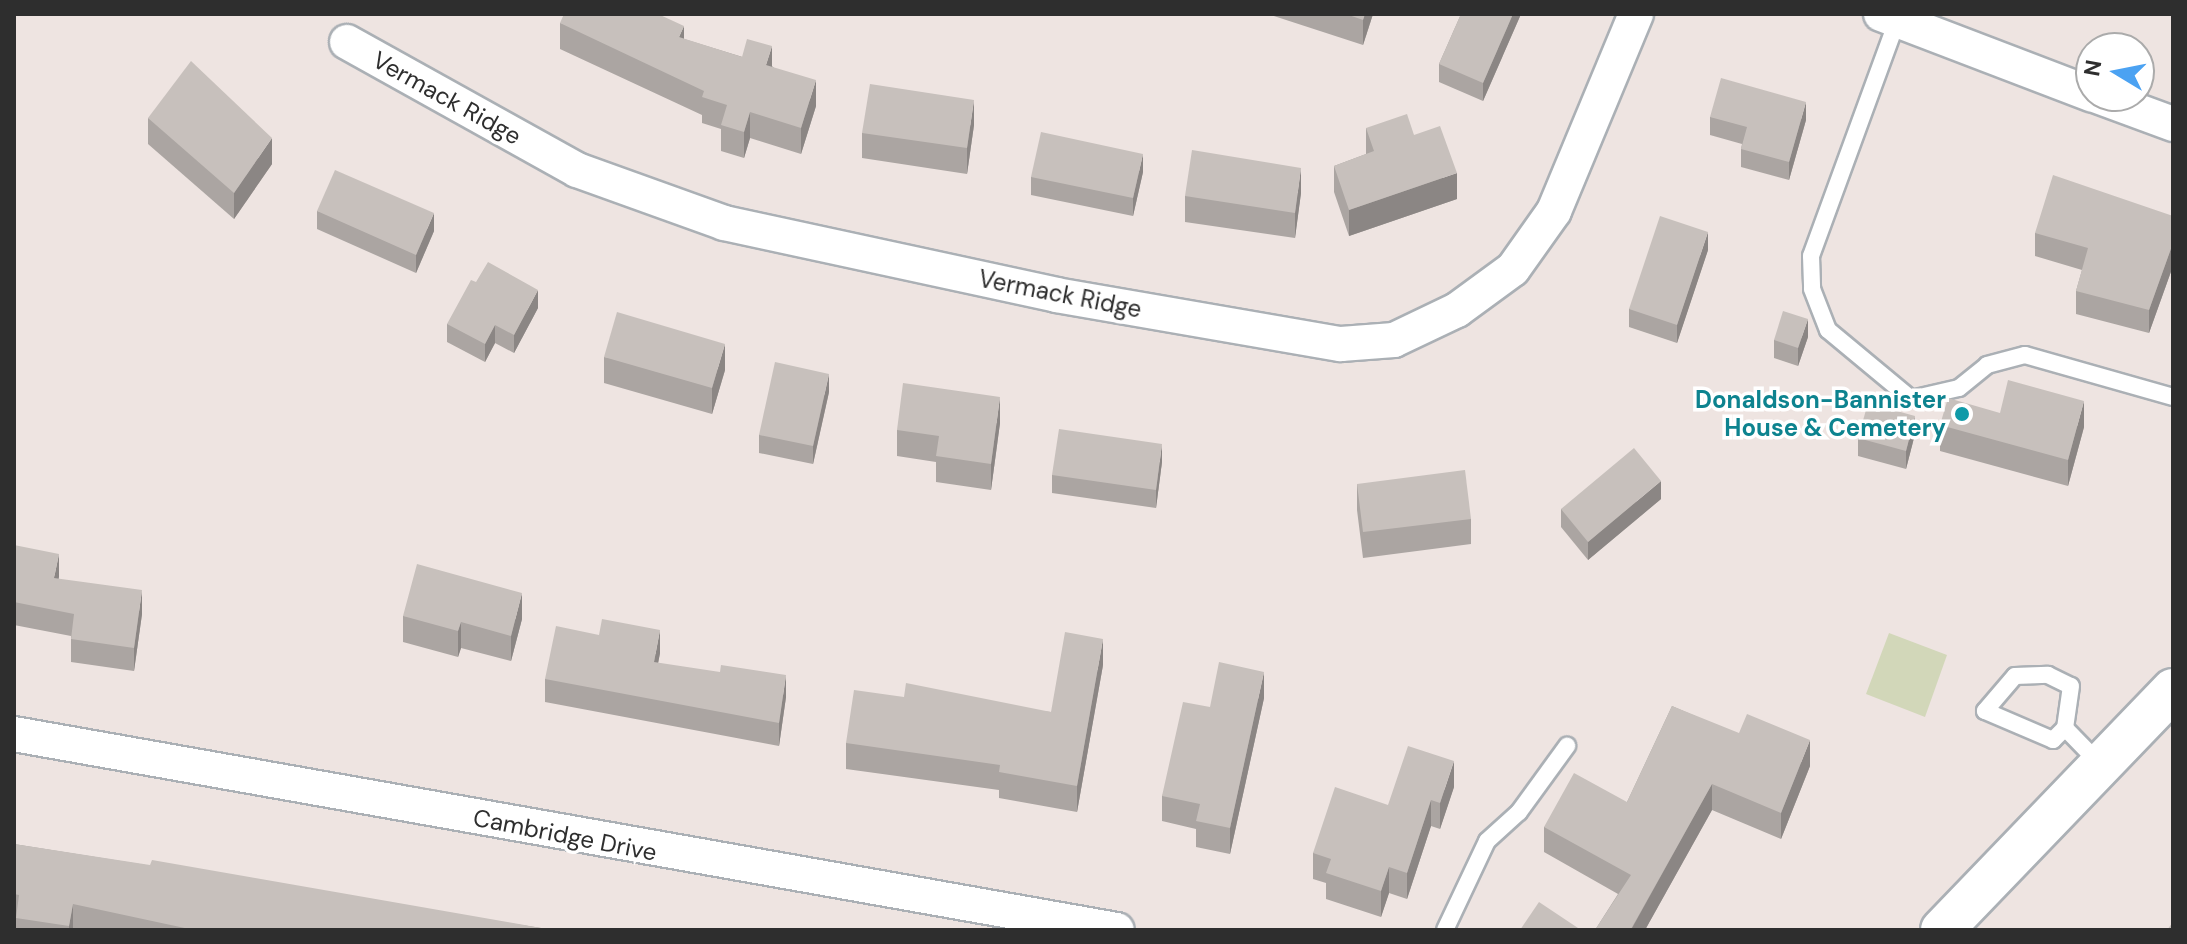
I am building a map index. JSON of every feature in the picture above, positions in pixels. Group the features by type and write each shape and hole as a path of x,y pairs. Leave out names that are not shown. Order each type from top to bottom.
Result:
{"street":[{"name":"Vermack Ridge","path":"347,42 577,170 724,223 1056,295 1341,344 1394,340 1457,310 1513,269 1554,211 1636,14"},
{"path":"1889,17 2075,88"},
{"path":"2140,112 2173,124"},
{"path":"1942,930 2173,690"},
{"name":"Cambridge Drive","path":"14,734 1117,930"}],"lane":[{"path":"1889,17 1811,256 1812,289 1828,330 1911,399 1959,388 1987,365 2025,355 2173,397"},
{"path":"2048,675 2071,686 2065,728 2053,740 1985,711 2015,676 2048,675"},
{"path":"2065,728 2100,764"},
{"path":"1445,930 1487,841 1519,812 1567,746"}],"green space":[{"path":"1889,633 1947,655 1925,717 1866,694"}],"building":[{"path":"564,14 658,14 684,26 679,37 742,57 747,39 772,46 766,65 816,80 801,128 750,112 744,132 721,125 727,105 702,97 704,91 560,23"},
{"path":"1346,14 1365,14 1363,20"},
{"path":"1461,14 1513,14 1483,83 1439,64"},
{"path":"191,61 272,138 234,193 148,118"},
{"path":"1721,78 1806,102 1789,162 1741,149 1747,127 1710,117"},
{"path":"870,84 974,100 967,148 862,133"},
{"path":"1407,114 1414,135 1440,126 1457,173 1349,210 1334,166 1374,151 1366,128"},
{"path":"1041,132 1143,154 1133,198 1031,177"},
{"path":"1192,150 1301,168 1295,213 1185,196"},
{"path":"335,170 434,213 416,255 317,211"},
{"path":"2053,175 2173,216 2173,243 2149,310 2076,291 2088,248 2035,233"},
{"path":"1660,216 1708,232 1677,325 1629,309"},
{"path":"488,262 538,290 514,335 495,325 485,344 447,324 471,280 476,282"},
{"path":"1783,311 1808,319 1798,348 1774,340"},
{"path":"617,312 725,344 712,388 604,357"},
{"path":"775,362 829,374 813,446 759,435"},
{"path":"2008,380 2084,401 2068,460 1940,425 1948,398 2000,413"},
{"path":"903,383 1000,397 991,464 936,456 939,436 897,430"},
{"path":"1868,403 1915,416 1906,451 1858,438"},
{"path":"1059,429 1162,444 1156,490 1052,475"},
{"path":"1634,448 1661,481 1588,542 1561,509"},
{"path":"1465,470 1471,519 1363,532 1357,484"},
{"path":"14,545 59,554 54,578 142,590 134,648 71,639 74,614 14,602"},
{"path":"417,564 522,593 511,636 461,622 458,631 403,616"},
{"path":"602,619 660,630 654,662 720,672 721,665 786,675 779,723 545,679 556,626 599,635"},
{"path":"1065,632 1103,639 1077,786 999,772 1000,765 846,743 854,690 904,697 906,683 1051,712"},
{"path":"1219,662 1264,672 1230,828 1196,821 1200,804 1162,796 1183,702 1210,707"},
{"path":"1672,706 1739,733 1747,714 1810,740 1781,813 1712,784 1633,930 1595,930 1631,875 1544,827 1574,773 1627,802"},
{"path":"1408,746 1454,761 1440,803 1431,800 1407,873 1389,867 1381,891 1326,873 1331,859 1313,853 1335,787 1388,805"},
{"path":"14,844 150,865 152,860 553,930 194,930 73,904 69,926 16,918 19,895 14,894"},
{"path":"1539,902 1581,930 1520,930"}],"place":[{"name":"Donaldson-Bannister House & Cemetery","path":"1962,414"}]}
